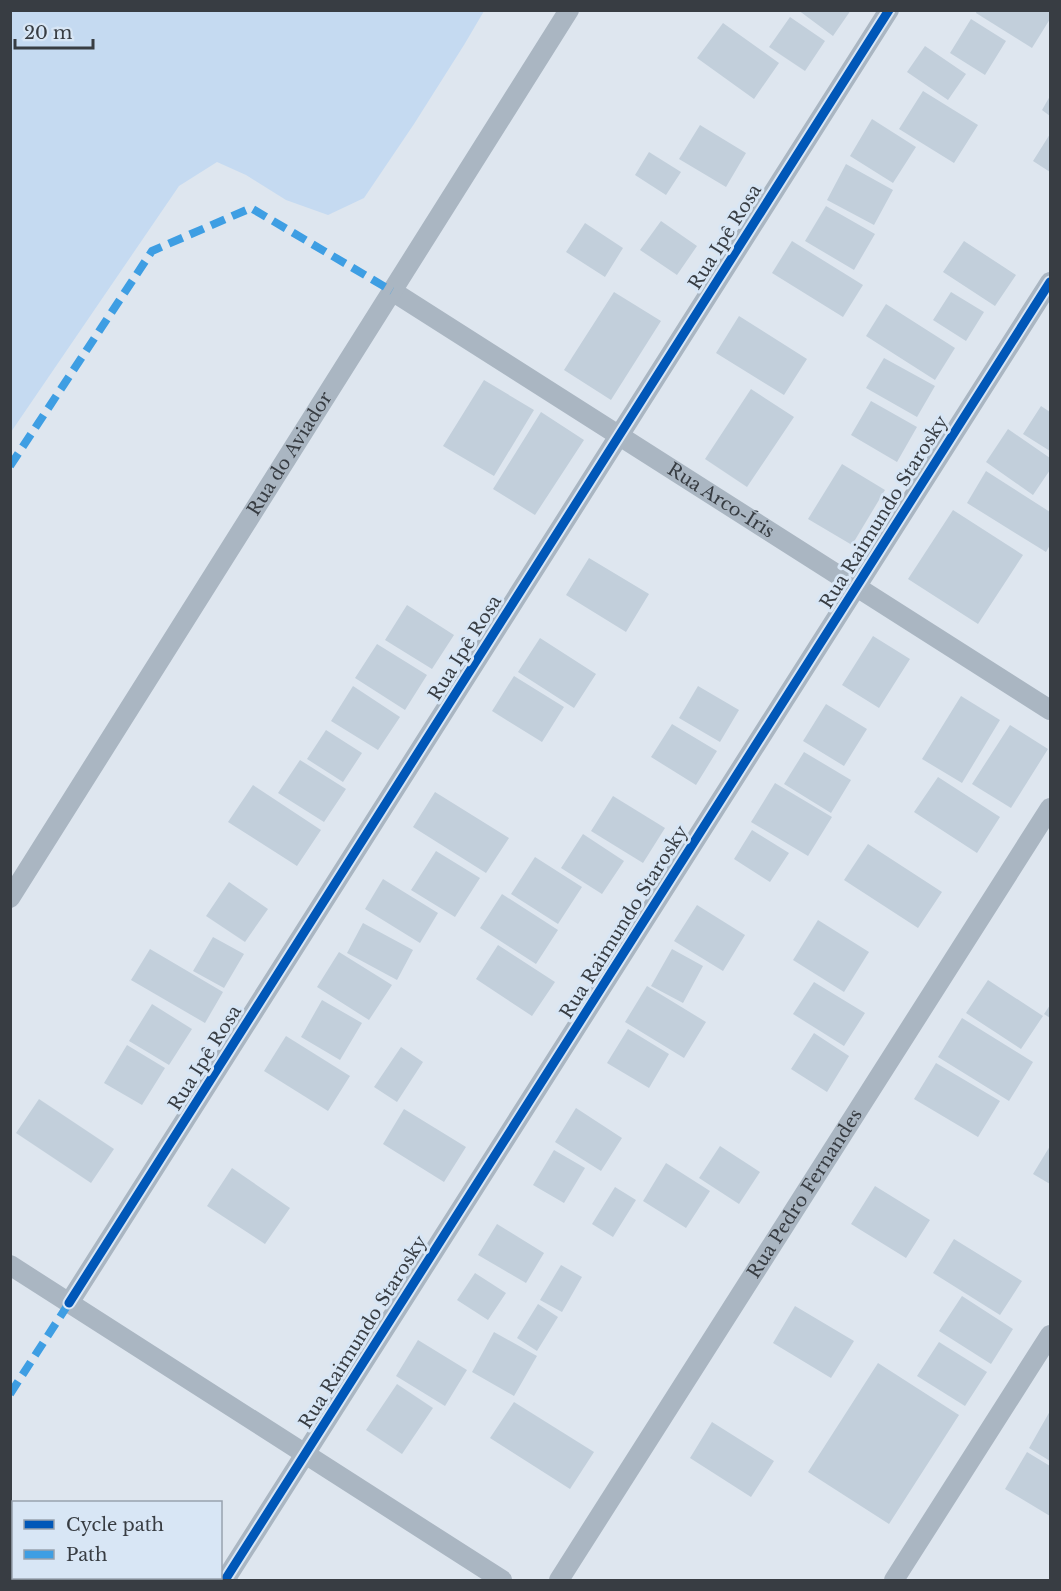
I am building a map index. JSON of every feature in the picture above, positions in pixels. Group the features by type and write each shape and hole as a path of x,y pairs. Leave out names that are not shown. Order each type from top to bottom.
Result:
{"street":[{"name":"Rua do Aviador","path":"10,898 569,10"},
{"name":"Rua Ipê Rosa","path":"69,1303 889,10"},
{"name":"Rua Raimundo Starosky","path":"225,1581 1050,282"},
{"name":"Rua Arco-Íris","path":"392,291 1050,710"},
{"name":"Rua Pedro Fernandes","path":"559,1581 1050,808"},
{"path":"10,1265 502,1581"},
{"path":"894,1581 1050,1335"}],"shaded area":[{"path":"11,10 484,11 414,124 364,198 328,215 286,200 246,175 217,162 179,186 11,432"}],"building":[{"path":"798,10 851,10 833,36"},
{"path":"977,10 1050,10 1050,19 1032,48 976,13"},
{"path":"790,17 825,41 805,71 769,47"},
{"path":"971,19 1006,41 985,75 950,53"},
{"path":"723,23 779,63 754,99 697,58"},
{"path":"925,46 966,74 948,100 907,72"},
{"path":"923,91 978,125 954,163 899,129"},
{"path":"1050,96 1050,116 1042,110"},
{"path":"872,119 916,147 893,183 850,156"},
{"path":"700,125 746,153 726,187 679,159"},
{"path":"1050,134 1050,172 1033,161"},
{"path":"649,152 681,172 666,195 635,175"},
{"path":"846,164 893,190 874,225 827,200"},
{"path":"826,206 875,234 854,270 805,241"},
{"path":"661,221 697,246 677,275 640,250"},
{"path":"585,223 623,248 605,277 566,252"},
{"path":"792,241 863,285 843,317 772,273"},
{"path":"964,241 1016,275 995,306 943,272"},
{"path":"614,292 661,321 611,400 564,370"},
{"path":"951,292 984,312 966,341 933,320"},
{"path":"886,304 955,348 935,380 866,336"},
{"path":"739,316 807,359 784,395 716,353"},
{"path":"884,358 935,386 917,417 866,388"},
{"path":"484,380 534,410 494,476 443,446"},
{"path":"751,389 794,417 747,487 705,459"},
{"path":"871,401 917,427 897,462 851,435"},
{"path":"1041,406 1050,412 1050,451 1023,434"},
{"path":"541,412 584,440 535,515 493,489"},
{"path":"1008,429 1050,458 1050,470 1033,495 986,462"},
{"path":"842,464 885,490 852,545 808,519"},
{"path":"986,471 1050,512 1050,545 1046,552 967,503"},
{"path":"953,510 1023,555 978,624 908,579"},
{"path":"589,558 649,594 626,632 566,595"},
{"path":"407,605 454,635 432,669 385,640"},
{"path":"873,636 910,659 879,708 842,685"},
{"path":"540,638 596,674 574,708 518,672"},
{"path":"377,644 427,675 405,710 355,678"},
{"path":"514,676 564,707 542,742 492,711"},
{"path":"353,686 400,717 378,750 331,721"},
{"path":"698,686 739,710 720,742 679,718"},
{"path":"961,696 1000,720 962,783 922,759"},
{"path":"826,704 867,729 844,766 803,741"},
{"path":"672,724 717,751 696,785 651,757"},
{"path":"1010,725 1048,749 1011,808 972,784"},
{"path":"326,730 362,753 343,782 307,759"},
{"path":"804,752 851,780 831,813 784,784"},
{"path":"300,760 346,789 324,822 278,793"},
{"path":"938,777 1000,817 977,853 914,812"},
{"path":"775,783 832,817 808,856 751,822"},
{"path":"253,785 321,830 297,866 228,822"},
{"path":"435,792 509,838 486,873 413,827"},
{"path":"613,796 665,828 643,863 591,831"},
{"path":"752,830 789,853 770,882 734,859"},
{"path":"583,834 624,861 602,894 561,868"},
{"path":"868,844 942,892 918,928 844,880"},
{"path":"436,851 480,878 455,917 411,890"},
{"path":"535,857 582,887 558,924 511,894"},
{"path":"383,879 438,913 420,943 365,909"},
{"path":"229,882 268,909 245,942 206,916"},
{"path":"502,894 558,930 536,964 480,928"},
{"path":"697,905 745,935 723,971 674,941"},
{"path":"818,920 869,952 844,992 793,960"},
{"path":"363,923 413,950 397,980 347,953"},
{"path":"213,937 244,954 224,988 193,971"},
{"path":"498,945 555,982 532,1016 476,979"},
{"path":"150,949 223,992 205,1023 131,980"},
{"path":"672,949 703,966 683,1003 651,986"},
{"path":"339,952 392,985 369,1020 317,987"},
{"path":"988,980 1043,1016 1021,1049 966,1013"},
{"path":"814,982 865,1013 844,1046 793,1014"},
{"path":"647,986 706,1022 684,1058 625,1022"},
{"path":"322,1000 362,1023 340,1060 301,1037"},
{"path":"152,1004 192,1029 169,1065 129,1041"},
{"path":"1050,1005 1050,1018 1044,1014"},
{"path":"962,1018 1033,1062 1009,1101 938,1057"},
{"path":"628,1029 669,1054 649,1088 607,1063"},
{"path":"814,1033 849,1056 827,1092 791,1069"},
{"path":"286,1036 350,1076 328,1111 264,1071"},
{"path":"127,1045 165,1068 142,1105 104,1083"},
{"path":"401,1047 423,1062 397,1102 374,1087"},
{"path":"936,1063 1000,1101 978,1137 914,1099"},
{"path":"39,1099 114,1149 91,1183 16,1133"},
{"path":"576,1108 622,1138 601,1171 555,1142"},
{"path":"404,1109 466,1147 444,1182 383,1144"},
{"path":"720,1146 760,1172 739,1204 699,1178"},
{"path":"1050,1146 1050,1184 1033,1174"},
{"path":"554,1150 585,1168 564,1203 533,1185"},
{"path":"666,1163 710,1191 686,1228 643,1201"},
{"path":"232,1168 290,1208 265,1244 207,1206"},
{"path":"875,1186 930,1220 906,1258 851,1224"},
{"path":"615,1187 636,1200 613,1237 592,1224"},
{"path":"497,1224 544,1253 526,1283 478,1255"},
{"path":"954,1239 1022,1281 1000,1315 933,1273"},
{"path":"561,1265 582,1277 562,1312 540,1300"},
{"path":"475,1273 506,1293 488,1320 457,1300"},
{"path":"962,1296 1013,1329 991,1364 939,1331"},
{"path":"538,1304 558,1317 537,1351 517,1338"},
{"path":"795,1306 854,1341 831,1378 773,1343"},
{"path":"494,1332 537,1356 514,1396 472,1372"},
{"path":"418,1340 467,1370 445,1406 396,1376"},
{"path":"939,1342 987,1372 965,1406 917,1376"},
{"path":"878,1363 959,1415 889,1524 808,1472"},
{"path":"397,1384 433,1408 402,1454 366,1430"},
{"path":"514,1402 594,1452 570,1489 490,1438"},
{"path":"1050,1411 1050,1461 1029,1448"},
{"path":"712,1422 774,1461 751,1497 690,1458"},
{"path":"1027,1452 1050,1466 1050,1516 1005,1489"}],"marked path":[{"path":"10,466 152,251 251,208 392,291"},
{"path":"10,1394 69,1303"}],"cycle path":[{"path":"69,1303 889,10"},
{"path":"225,1580 1050,282"}]}
